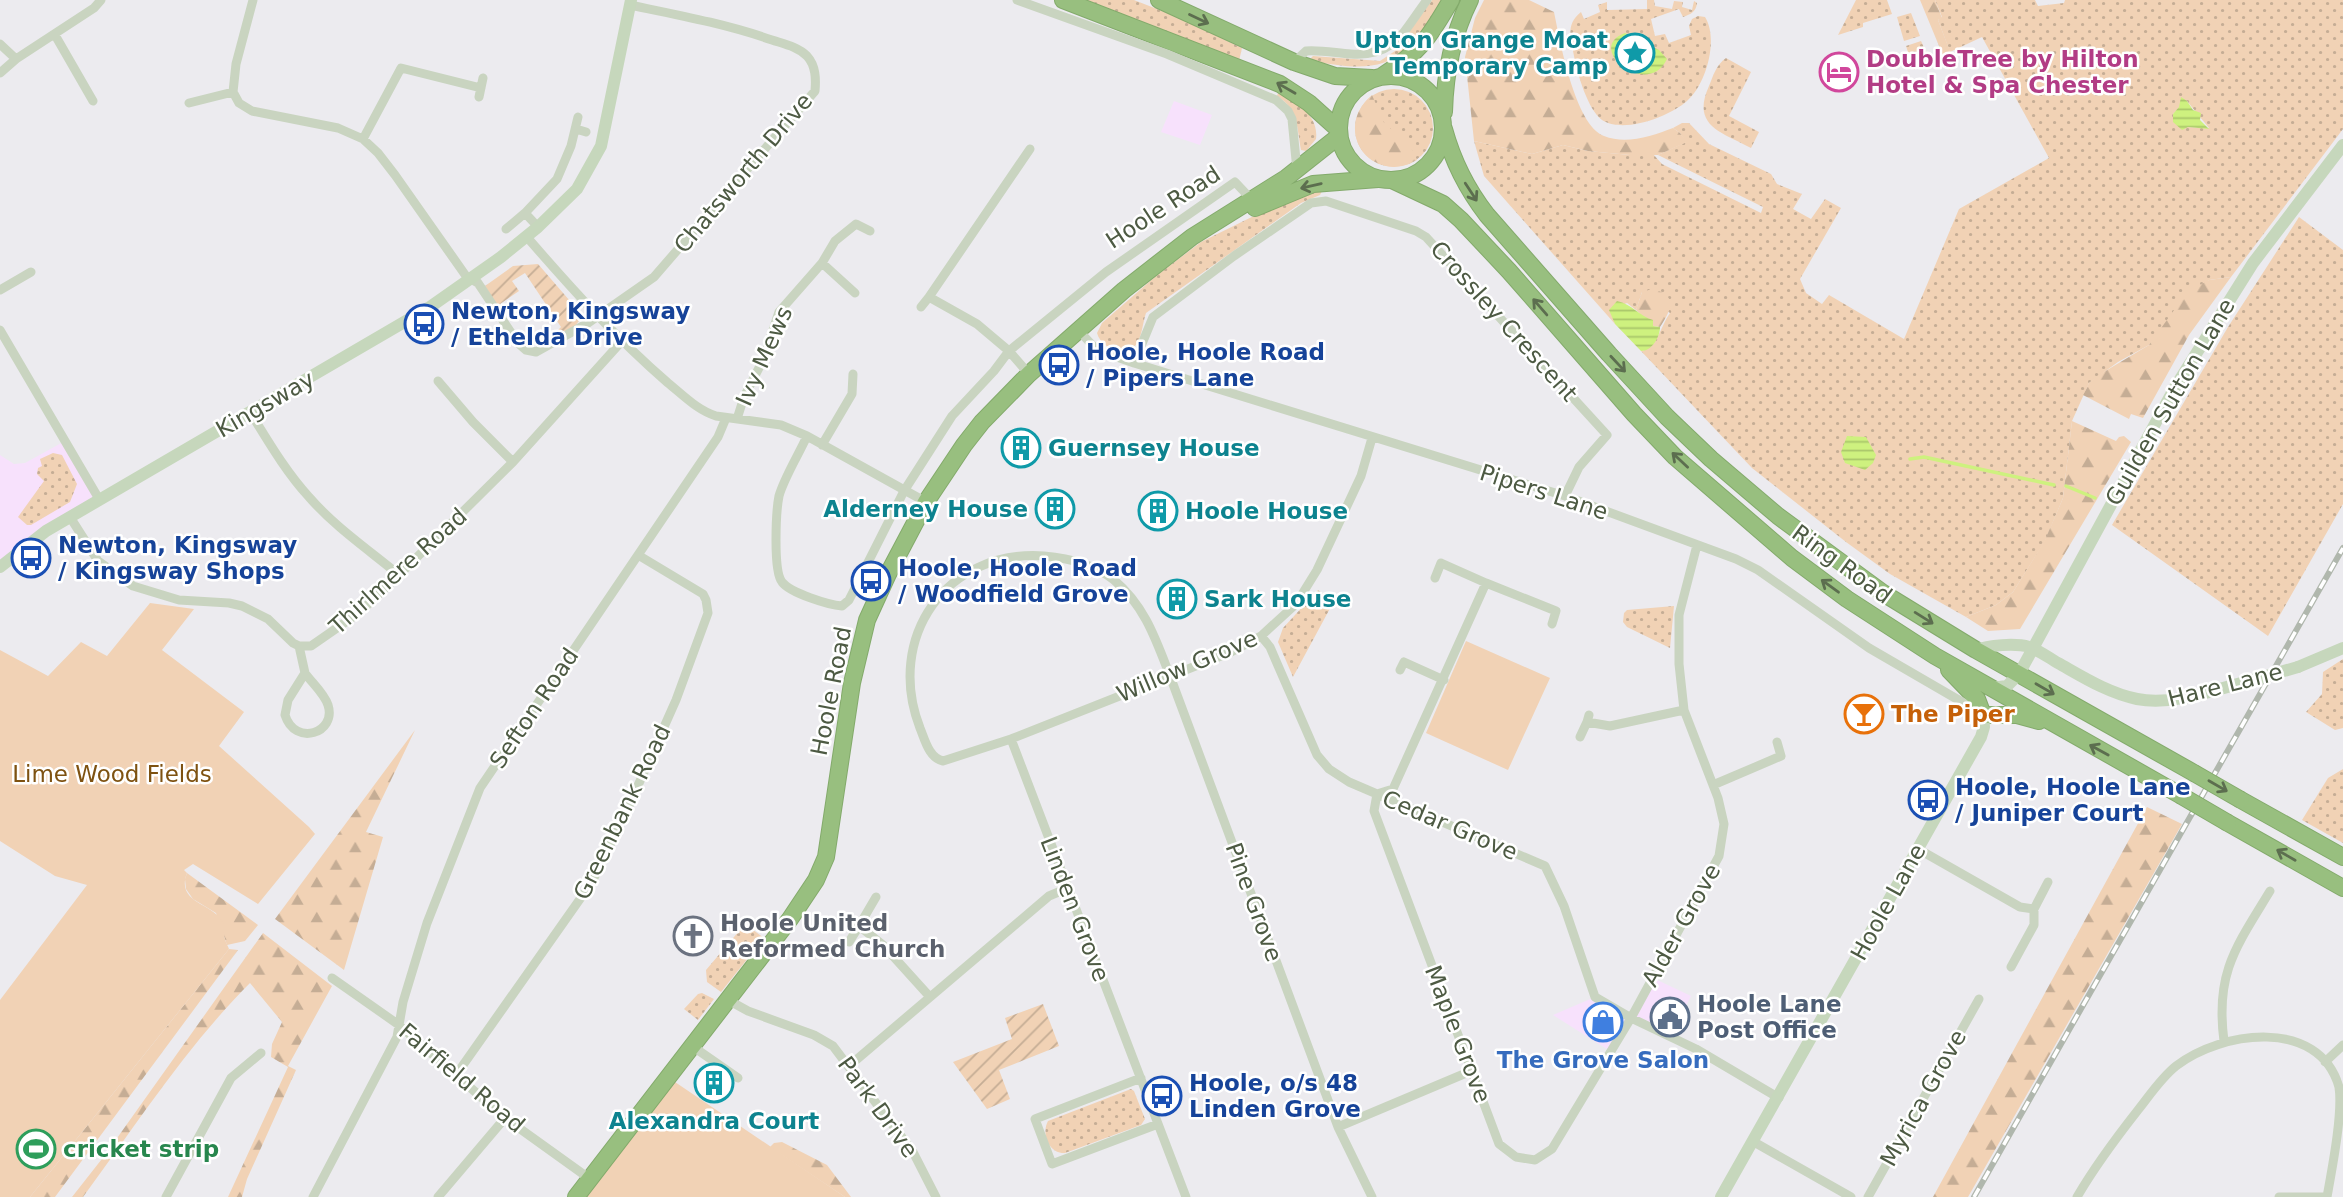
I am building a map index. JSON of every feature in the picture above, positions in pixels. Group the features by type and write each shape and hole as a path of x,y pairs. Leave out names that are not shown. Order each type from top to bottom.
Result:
{"highway":[{"path":"1063,0 1270,79 1299,95 1339,133"},
{"path":"1159,0 1294,62 1335,76 1400,76 1416,81 1430,92 1440,106 1444,126"},
{"path":"1451,0 1419,49 1378,77 1359,86 1348,99 1341,114 1339,133 1344,150 1352,163 1365,173 1385,180 1408,178 1422,171 1434,159 1441,145 1444,126 1444,88 1448,63 1454,38 1470,0"},
{"name":"Ring Road","path":"1444,126 1460,174 1487,215 1676,426 1778,516 1883,593 1976,650 2343,857"},
{"name":"Hoole Road","path":"576,1197 790,919 821,870 829,843 852,683 867,620 926,502 982,422 1029,374 1124,290 1192,237 1297,170 1339,133"},
{"name":"Hoole Road","path":"1192,237 1313,184 1385,180"},
{"name":"Ring Road","path":"1385,180 1443,204 1461,220 1675,457 1719,497 1847,599 1935,656 2343,888"},
{"path":"1935,656 1977,699 1983,715 2017,715 2055,724"}],"street":[{"path":"0,73 16,59 94,8 101,0"},
{"path":"253,0 236,64 233,92 239,103 252,111 338,128 363,139 395,175 466,276 473,279"},
{"path":"1017,0 1167,54 1276,100 1292,119 1297,170"},
{"path":"1294,62 1306,51 1365,55 1382,51 1393,44 1427,0"},
{"name":"Kingsway","path":"0,567 26,545 99,499 414,317 473,279 538,226 577,188 601,146 630,3"},
{"name":"Chatsworth Drive","path":"473,279 518,343 530,351 542,349 598,316 654,277 815,92 816,80 812,64 806,54 795,48 740,29 630,3"},
{"path":"55,35 93,101"},
{"path":"0,44 16,59"},
{"path":"363,139 401,68 481,88"},
{"path":"189,103 233,92"},
{"path":"506,229 557,179 578,117"},
{"path":"576,129 586,132"},
{"name":"Guilden Sutton Lane","path":"2019,674 2175,389 2253,263 2343,145"},
{"path":"920,307 1030,149"},
{"name":"Hoole Road","path":"807,436 779,495 777,532 780,580 788,587 833,606 842,607 849,600 904,491 952,416 1009,351 1106,272 1236,182 1252,200"},
{"name":"Crossley Crescent","path":"1134,363 1153,317 1234,256 1311,204 1326,201 1416,231 1435,244 1607,435 1579,467 1565,496"},
{"path":"525,213 538,226"},
{"name":"Ivy Mews","path":"737,419 744,397 764,360 779,312 822,263 835,241 856,224 870,231"},
{"path":"526,236 622,341 689,401 707,413 781,425 807,436 926,502"},
{"path":"822,263 855,293"},
{"path":"0,290 31,272"},
{"path":"929,297 977,324 1009,351 1029,374"},
{"path":"0,330 99,499"},
{"name":"Pipers Lane","path":"1079,331 1097,350 1372,438 1565,496 1758,570 1869,648 1983,715"},
{"name":"Thirlmere Road","path":"299,646 311,646 360,612 513,462 622,341"},
{"path":"822,445 852,394 853,374"},
{"path":"438,381 473,422 513,462"},
{"path":"250,412 290,475 308,497 399,575"},
{"name":"Sefton Road","path":"313,1197 397,1037 403,1002 427,923 480,788 718,437 726,418"},
{"name":"Willow Grove","path":"936,760 951,760 1011,739 1231,652 1261,636 1296,604 1317,570 1361,476 1372,438"},
{"path":"70,517 98,561 133,586 179,600 242,606 268,619 299,646 304,673 325,699 329,712 328,719 320,730 306,734 292,728 285,715 288,700 304,673"},
{"name":"Alder Grove","path":"1631,1018 1719,856 1724,824 1713,785 1684,710 1679,664 1679,615 1697,545"},
{"name":"Greenbank Road","path":"456,1075 592,882 676,699 708,613 703,594 638,555"},
{"name":"Pine Grove","path":"936,760 912,705 909,678 911,653 921,624 942,593 967,573 995,560 1026,556 1062,558 1084,565 1108,576 1132,599 1146,616 1338,1127 1372,1197"},
{"path":"1435,578 1441,563 1556,611 1552,624"},
{"path":"1377,794 1393,789 1486,583"},
{"name":"Cedar Grove","path":"1261,636 1270,647 1317,755 1323,763 1349,782 1545,866 1564,906 1595,997 1631,1018 1696,1049 1779,1098"},
{"path":"1976,650 1987,646 2018,645 2032,648"},
{"name":"Hare Lane","path":"2032,648 2096,684 2136,699 2155,701 2171,700 2249,681 2298,667 2343,648"},
{"path":"1401,670 1404,662 1444,680"},
{"path":"1992,688 2007,686 2019,674"},
{"path":"1580,737 1588,718 1610,726 1684,710"},
{"name":"Hoole Lane","path":"1721,1197 1981,737 1983,715"},
{"name":"Linden Grove","path":"1011,739 1186,1197"},
{"path":"1713,785 1782,756 1777,742"},
{"name":"Maple Grove","path":"1377,794 1374,811 1377,820 1499,1144 1516,1157 1535,1160 1552,1149 1631,1018"},
{"path":"1918,849 2020,906 2034,909"},
{"path":"2011,967 2035,925 2034,909 2048,882"},
{"path":"849,1066 1049,896 1068,888"},
{"path":"2224,1041 2221,1014 2225,974 2270,891"},
{"path":"849,942 876,897"},
{"path":"859,926 883,945 930,997"},
{"name":"Fairfield Road","path":"332,978 400,1025 505,1118 590,1178"},
{"name":"Myrica Grove","path":"1868,1197 1979,999"},
{"name":"Park Drive","path":"727,1000 747,1011 818,1037 833,1046 913,1152 936,1197"},
{"path":"2077,1197 2106,1150 2156,1086 2176,1066 2199,1051 2224,1041 2246,1037 2288,1040 2308,1046 2325,1062 2336,1079 2341,1096 2327,1197 2279,1197"},
{"path":"2325,1062 2343,1045"},
{"path":"692,1046 738,1078"},
{"path":"166,1197 232,1078 261,1053"},
{"path":"1338,1127 1471,1071"},
{"path":"1141,1078 1035,1119 1052,1164 1158,1124"},
{"path":"438,1197 505,1118"},
{"path":"1754,1142 1851,1197"}],"shaded area":[{"path":"1625,33 1659,50 1667,59 1658,70 1647,74 1634,73 1615,59 1611,49 1614,40"},
{"path":"2181,97 2193,110 2201,113 2200,120 2209,129 2188,127 2182,130 2173,122 2173,114 2179,107"},
{"path":"1174,101 1212,115 1200,145 1161,132"},
{"path":"1617,301 1653,320 1653,326 1660,327 1657,339 1649,349 1641,351 1615,324 1609,310"},
{"path":"1847,436 1866,437 1876,455 1873,463 1865,470 1845,463 1841,452"},
{"path":"65,441 99,499 0,567 0,455 14,464 25,463"},
{"path":"1651,977 1691,996 1670,1037 1631,1018 1610,1051 1553,1015 1595,997 1630,1016"}],"green space":[{"path":"1077,0 1134,0 1180,18 1242,48 1239,61"},
{"path":"1432,0 1443,0 1417,38 1405,51 1392,59 1377,65 1359,67 1313,61 1311,58 1380,61 1395,51"},
{"path":"1484,0 1529,0 1554,12 1577,100 1594,129 1604,136 1630,140 1673,128 1687,142 1658,155 1630,155 1588,151 1563,145 1532,154 1474,141 1465,57 1475,18"},
{"path":"1647,0 1654,0 1655,6 1672,9 1674,1 1683,2 1682,7 1692,10 1694,1 1697,3 1693,12 1683,17 1679,9 1651,19 1655,36 1665,34 1669,43 1691,35 1689,26 1692,19 1705,17 1711,37 1705,73 1694,94 1669,113 1646,122 1611,124 1597,115 1584,91 1574,56 1571,27 1581,12 1584,19 1600,12 1598,5 1607,2 1607,10 1647,9"},
{"path":"1856,0 1887,0 1892,14 1863,23 1863,27 1838,35"},
{"path":"1920,0 1935,0 1942,18 1938,20 1956,67 1949,70"},
{"path":"1935,0 2035,0 2038,6 2064,3 2065,0 2343,0 2343,129 2231,277 2209,280 2149,345 2118,362 2089,383 2072,421 2063,498 2045,541 2013,592 1996,605 1966,617 1890,574 1752,468 1641,351 1655,341 1670,313 1642,292 1636,310 1627,303 1610,310 1615,324 1484,176 1474,141 1532,154 1563,145 1588,151 1653,154 1662,164 1761,213 1763,207 1658,155 1686,142 1673,128 1689,123 1709,144 1771,174 1777,184 1802,194 1793,209 1811,219 1825,199 1841,208 1800,279 1806,293 1822,304 1829,295 1904,339 1959,209 2049,158 1982,37 1950,52 1938,20 1942,17","holes":["2187,101 2209,128 2188,127 2173,114"]},
{"path":"1911,13 1920,36 1904,41 1897,17"},
{"path":"1921,41 1930,60 1914,70 1906,46"},
{"path":"1726,58 1751,72 1729,116 1759,132 1751,148 1720,132 1706,119 1704,99 1714,75"},
{"path":"1394,89 1409,92 1422,100 1430,113 1433,128 1430,143 1422,156 1409,164 1394,167 1379,164 1366,156 1358,143 1355,128 1358,113 1366,100 1379,92"},
{"path":"1278,93 1305,111 1314,123 1316,139 1306,151 1301,150 1293,113 1277,96"},
{"path":"1372,95 1385,125 1407,139 1417,160 1400,166 1385,166 1372,160 1362,150 1356,138 1355,124 1360,109"},
{"path":"1322,191 1320,195 1301,203 1146,313 1138,342 1134,347 1115,350 1100,339 1097,333 1102,323 1156,276 1201,242 1282,202"},
{"path":"2299,217 2343,250 2343,504 2268,636 2112,525 2228,327"},
{"path":"538,264 583,316 575,326 558,336 556,332 561,327 525,273 512,281 519,291 500,304 506,313 503,315 485,286 513,266"},
{"path":"2231,277 2189,335 2143,418 2131,414 2129,419 2083,395 2089,383 2097,376 2149,345 2187,292 2209,280"},
{"path":"1652,289 1669,299 1669,309 1660,327 1653,326 1636,310 1642,292"},
{"path":"2072,421 2116,441 2124,436 2131,442 2020,629 1988,631 1966,617 1996,605 2013,592 2045,540 2063,498"},
{"path":"53,453 62,455 77,484 70,502 27,525 18,517 44,481 37,474 38,468 42,466 40,459"},
{"path":"1318,590 1334,601 1293,677 1278,642 1283,628"},
{"name":"Lime Wood Fields","path":"150,603 194,609 162,650 244,712 219,746 315,834 258,904 193,864 184,870 187,873 186,891 219,916 229,949 30,1197 0,1197 0,1000 87,885 55,876 0,841 0,650 48,676 81,642 107,656"},
{"path":"1674,606 1670,648 1627,627 1623,622 1627,610"},
{"path":"1466,641 1550,678 1508,770 1426,733"},
{"path":"2343,659 2343,728 2335,730 2306,712 2322,694 2323,672"},
{"path":"415,730 366,832 383,837 344,970 275,919"},
{"path":"2343,769 2343,843 2302,820 2328,778"},
{"path":"2147,807 2182,824 1968,1197 1933,1197"},
{"path":"187,873 258,925 245,941 227,945 216,913 193,899 186,889"},
{"path":"745,924 764,938 721,992 707,982 706,970"},
{"path":"263,933 332,986 288,1066 296,1070 247,1179 242,1197 228,1197 288,1067 271,1057 272,1044 282,1022 250,983 204,1033 83,1197 72,1197 105,1155"},
{"path":"229,949 238,950 55,1197 30,1197"},
{"path":"702,993 714,999 698,1020 684,1009"},
{"path":"1043,1004 1059,1046 999,1070 1010,1099 987,1109 953,1062 1012,1039 1005,1018"},
{"path":"675,1082 845,1197 568,1197"},
{"path":"1131,1089 1145,1119 1141,1125 1065,1153 1051,1147 1045,1132 1048,1121"},
{"path":"782,1142 827,1165 851,1197 845,1197 770,1147 774,1143"}],"waterway":[{"path":"1910,459 1924,457 2054,485"},
{"path":"2066,486 2095,498"}],"railway":[{"path":"1974,1197 2343,548"}],"place":[{"name":"Upton Grange Moat Temporary Camp","path":"1635,53"},
{"name":"DoubleTree by Hilton Hotel & Spa Chester","path":"1839,72"},
{"name":"Newton, Kingsway / Ethelda Drive","path":"424,324"},
{"name":"Hoole, Hoole Road / Pipers Lane","path":"1059,365"},
{"name":"Guernsey House","path":"1021,448"},
{"name":"Alderney House","path":"1055,509"},
{"name":"Hoole House","path":"1158,511"},
{"name":"Newton, Kingsway / Kingsway Shops","path":"31,558"},
{"name":"Hoole, Hoole Road / Woodfield Grove","path":"871,581"},
{"name":"Sark House","path":"1177,599"},
{"name":"The Piper","path":"1864,714"},
{"name":"Hoole, Hoole Lane / Juniper Court","path":"1928,800"},
{"name":"Hoole United Reformed Church","path":"693,936"},
{"name":"Hoole Lane Post Office","path":"1670,1017"},
{"name":"The Grove Salon","path":"1603,1022"},
{"name":"Alexandra Court","path":"714,1083"},
{"name":"Hoole, o/s 48 Linden Grove","path":"1162,1096"},
{"name":"cricket strip","path":"36,1149"}]}
